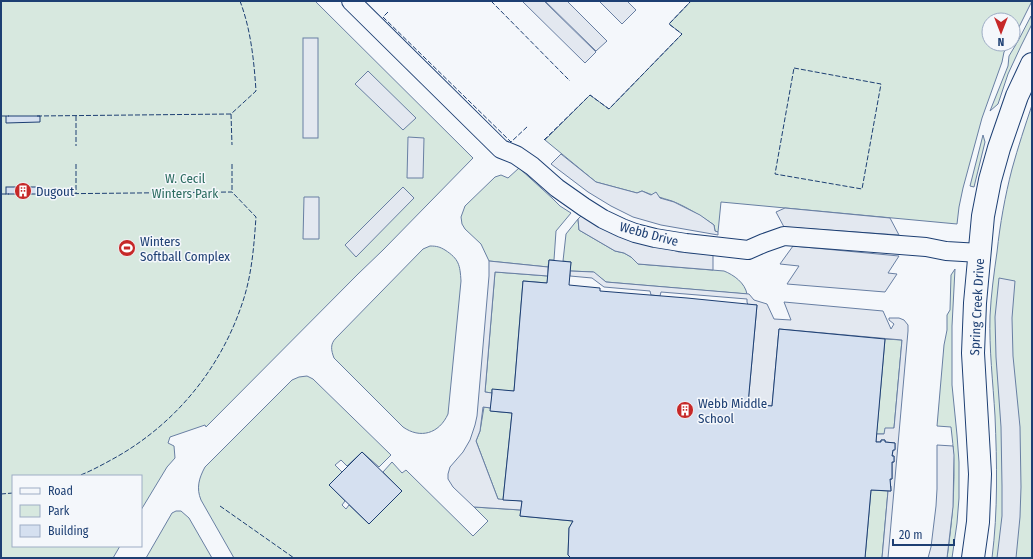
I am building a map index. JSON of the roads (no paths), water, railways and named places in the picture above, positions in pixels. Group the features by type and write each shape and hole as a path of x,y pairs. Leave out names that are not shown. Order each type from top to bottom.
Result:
{"street":[{"name":"Webb Drive","path":"351,1 501,149 516,155 532,166 557,188 584,207 603,219 622,228 655,238 748,250 784,236 926,247 946,251 980,254"},
{"name":"Spring Creek Drive","path":"974,558 978,522 980,474 973,353 975,303 983,216 990,180 996,161 1017,96 1032,64"}],"place":[{"name":"Dugout","path":"23,191"},
{"name":"Winters Softball Complex","path":"127,248"},
{"name":"Webb Middle School","path":"685,410"}],"park label":[{"name":"W. Cecil Winters Park","path":"185,186"}]}
